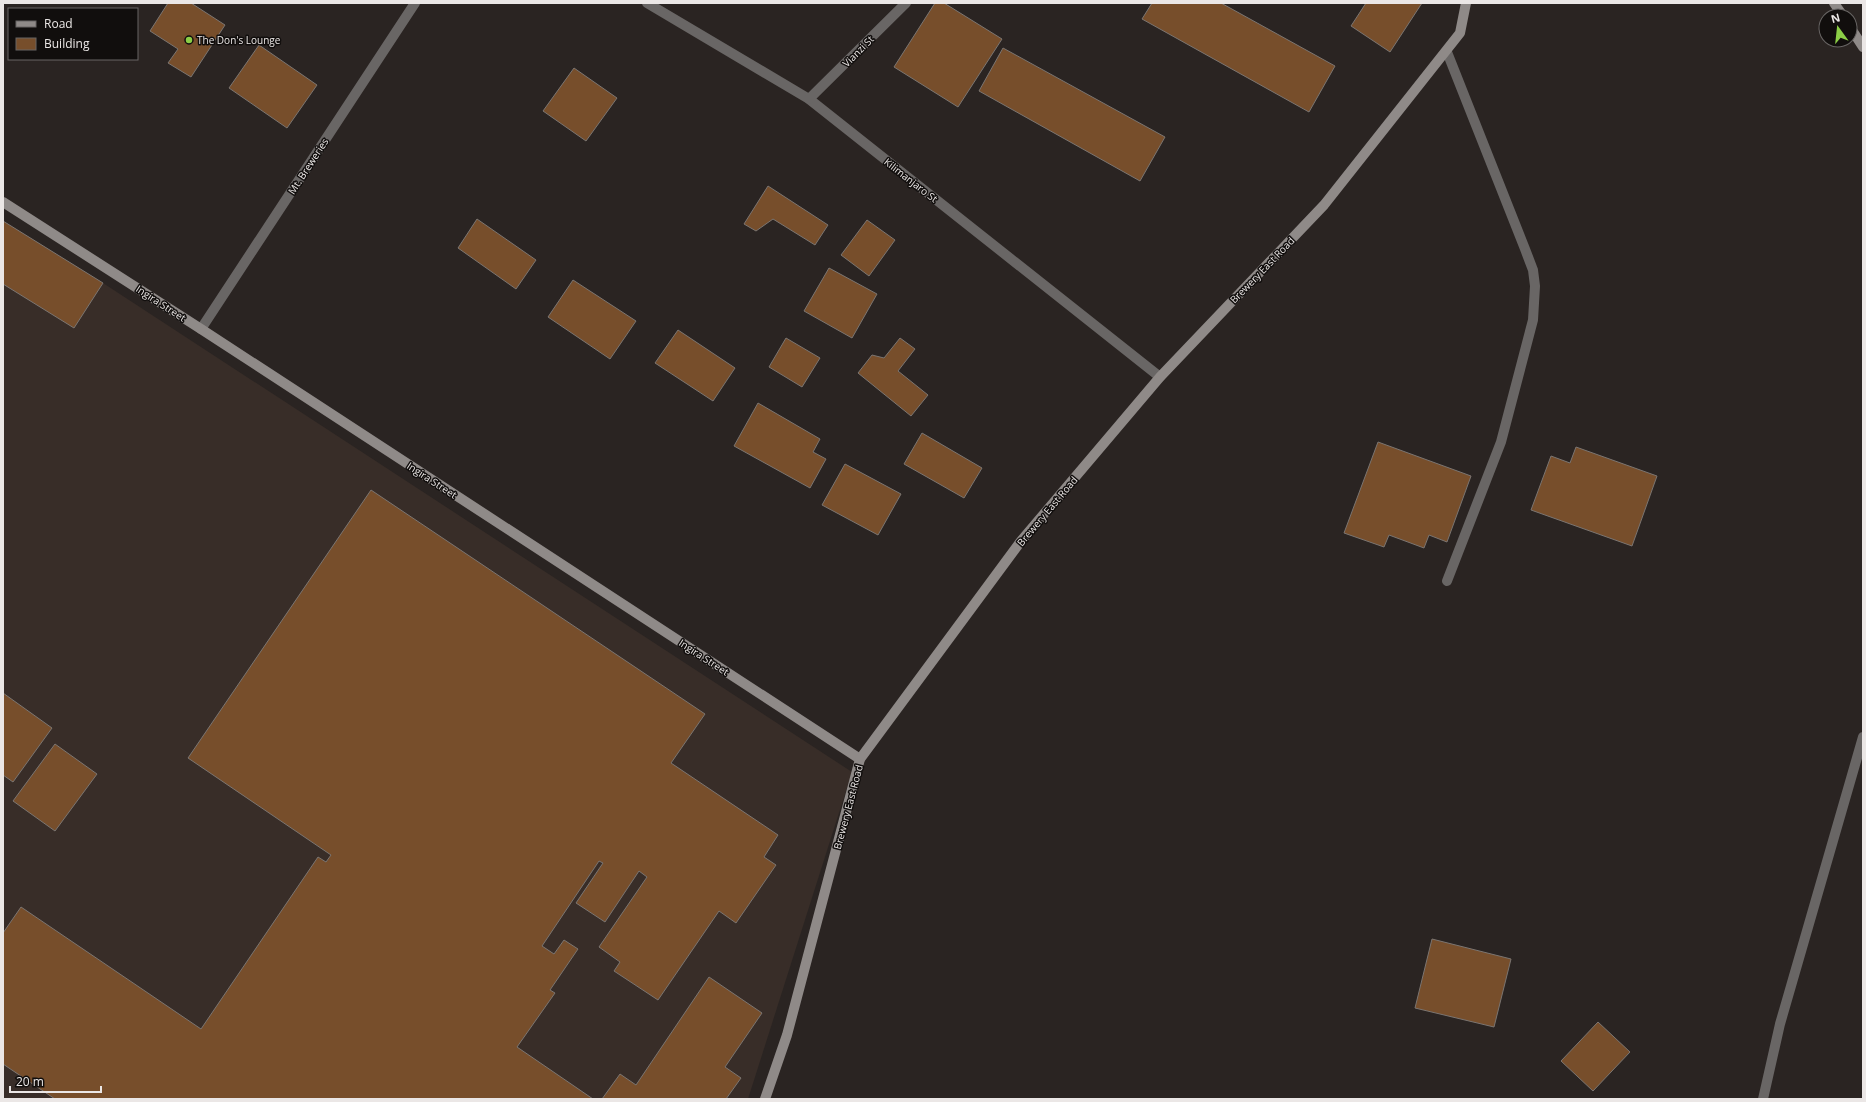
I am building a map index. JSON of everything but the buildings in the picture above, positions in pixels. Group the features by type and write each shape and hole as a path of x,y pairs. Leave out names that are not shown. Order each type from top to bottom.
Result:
{"street":[{"name":"Mt. Breweries","path":"201,329 415,3"},
{"name":"Kilimanjaro St","path":"648,3 809,99 1160,377"},
{"name":"Vianzi St","path":"809,99 906,3"},
{"name":"Brewery East Road","path":"765,1099 788,1035 860,759 1021,541 1160,377 1324,205 1460,33 1466,3"},
{"path":"1446,52 1533,270 1535,286 1533,320 1502,442 1447,582"},
{"name":"Ingira Street","path":"3,202 201,329 860,759"},
{"path":"1763,1099 1780,1024 1858,748 1863,737"}],"shaded area":[{"path":"3,221 103,283 852,772 748,1099 3,1099"}],"place":[{"name":"The Don's Lounge","path":"189,40"}]}
